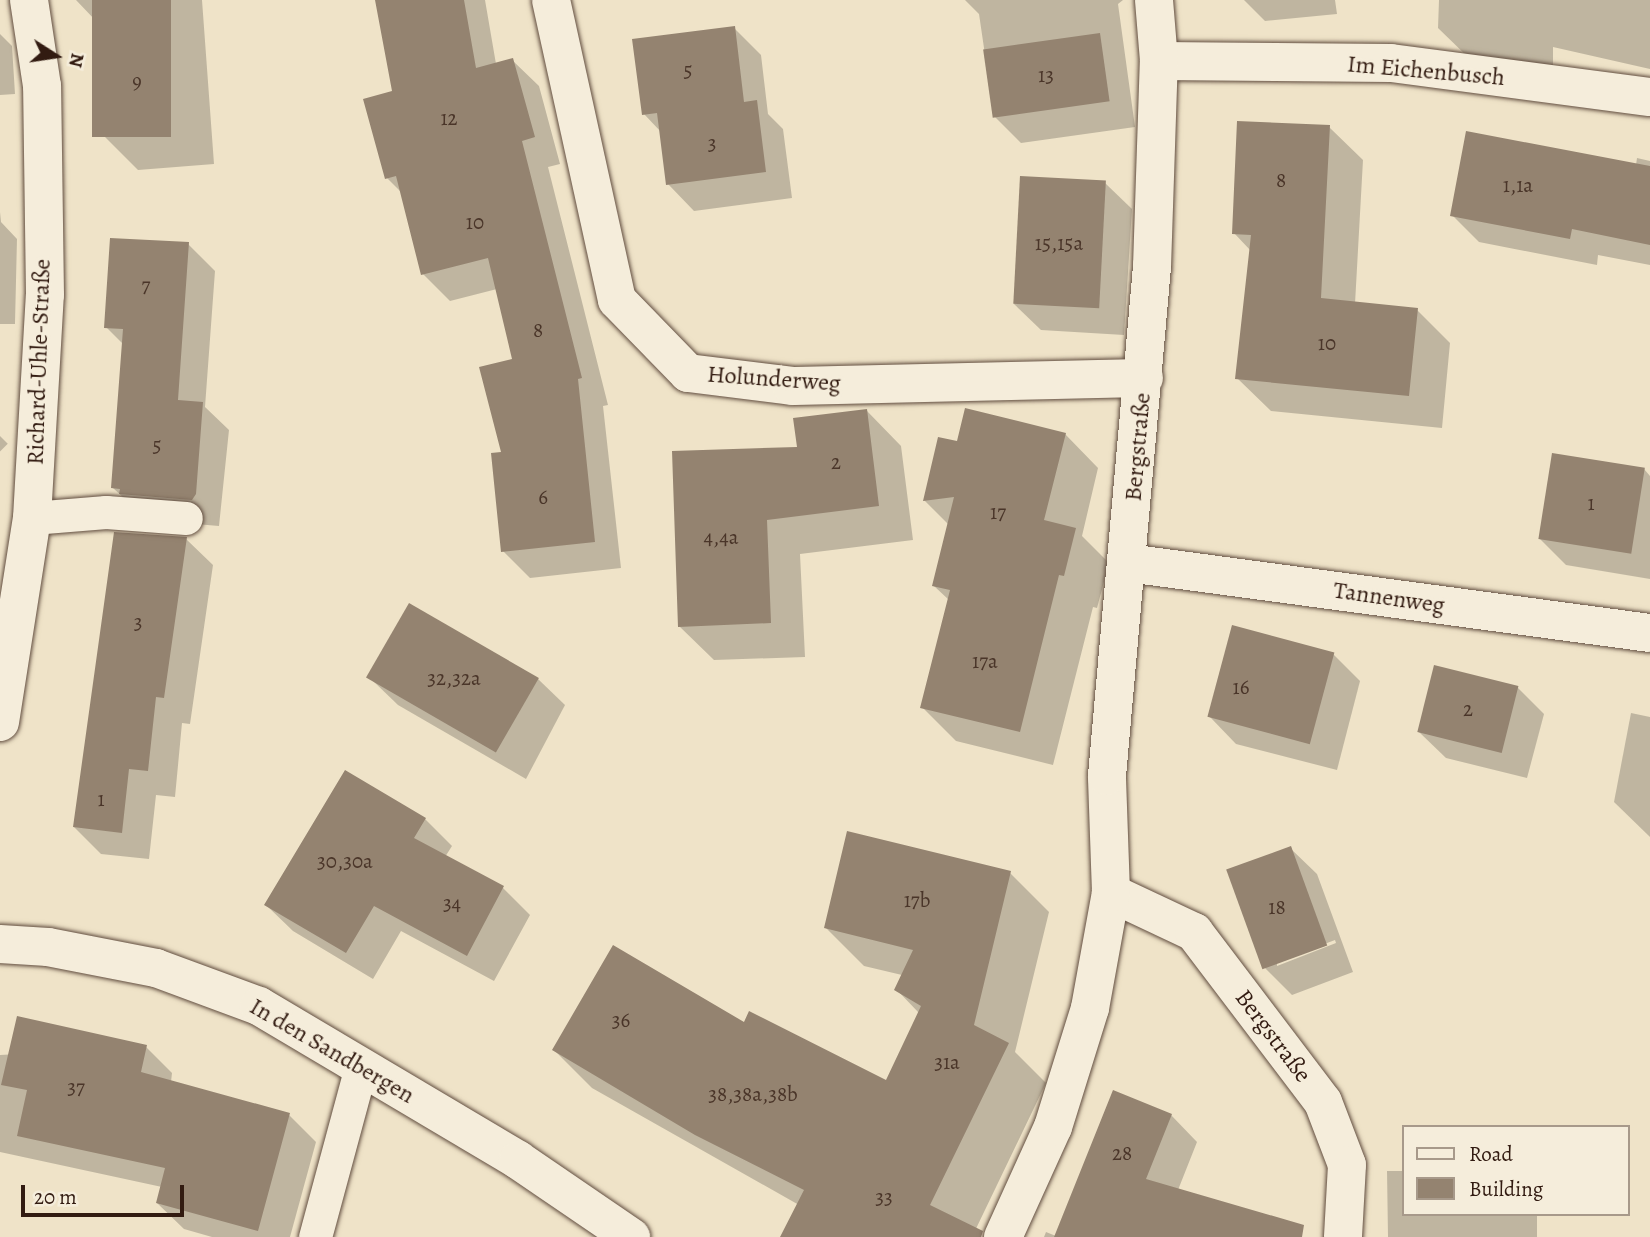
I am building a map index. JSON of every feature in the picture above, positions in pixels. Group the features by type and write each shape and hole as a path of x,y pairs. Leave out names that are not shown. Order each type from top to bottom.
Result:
{"street":[{"name":"Richard-Uhle-Straße","path":"0,722 32,518 45,295 41,86 29,0"},
{"name":"Holunderweg","path":"551,0 617,300 688,373 792,386 1144,378"},
{"name":"Bergstraße","path":"1003,1237 1057,1114 1090,1007 1111,892 1107,776 1144,378 1159,61 1154,0"},
{"name":"Im Eichenbusch","path":"1159,61 1391,63 1650,97"},
{"name":"Tannenweg","path":"1128,563 1650,634"},
{"name":"Bergstraße","path":"1111,892 1194,932 1323,1102 1348,1165 1343,1237"},
{"name":"In den Sandbergen","path":"0,944 48,947 156,968 259,1006 518,1160 631,1237"}],"lane":[{"path":"32,518 106,512 186,518"},
{"path":"315,1237 361,1066"}],"building":[{"path":"92,0 171,0 171,137 92,137"},
{"path":"375,0 464,0 476,68 513,58 535,137 522,141 582,378 578,379 595,542 501,552 491,453 501,452 479,367 512,359 488,258 421,275 396,176 385,179 363,99 392,91"},
{"path":"735,26 744,102 757,100 766,172 666,185 657,113 642,115 632,39"},
{"path":"1100,33 1110,101 993,118 983,49"},
{"path":"1237,121 1330,125 1321,298 1418,308 1409,396 1235,379 1251,235 1232,234"},
{"path":"1466,131 1650,166 1650,245 1572,229 1570,239 1450,216"},
{"path":"1020,176 1106,181 1099,308 1013,304"},
{"path":"110,238 189,242 178,400 203,402 196,494 192,500 119,494 120,489 111,488 123,329 104,328"},
{"path":"965,408 1066,433 1044,520 1076,528 1064,576 1059,575 1020,732 920,708 950,590 932,586 954,497 923,501 938,437 957,441"},
{"path":"867,409 879,506 767,520 771,623 678,627 672,451 797,447 793,418"},
{"path":"1552,453 1645,468 1631,554 1538,539"},
{"path":"114,532 187,537 164,698 156,697 148,771 129,769 122,833 73,827"},
{"path":"409,603 539,678 496,752 366,677"},
{"path":"1232,625 1334,652 1310,744 1207,717"},
{"path":"1434,665 1518,686 1502,753 1417,732"},
{"path":"345,770 426,818 414,838 504,886 467,956 374,906 346,953 264,905"},
{"path":"847,831 1011,871 974,1025 1009,1043 930,1205 983,1231 981,1237 780,1237 804,1190 695,1135 552,1050 613,945 744,1022 749,1011 886,1080 921,1006 894,990 913,950 824,928"},
{"path":"1291,846 1327,946 1262,969 1226,870"},
{"path":"17,1016 147,1045 141,1072 290,1113 258,1231 156,1203 165,1168 17,1136 27,1090 1,1085"},
{"path":"1113,1090 1172,1114 1146,1179 1304,1225 1302,1237 1054,1237"}]}
